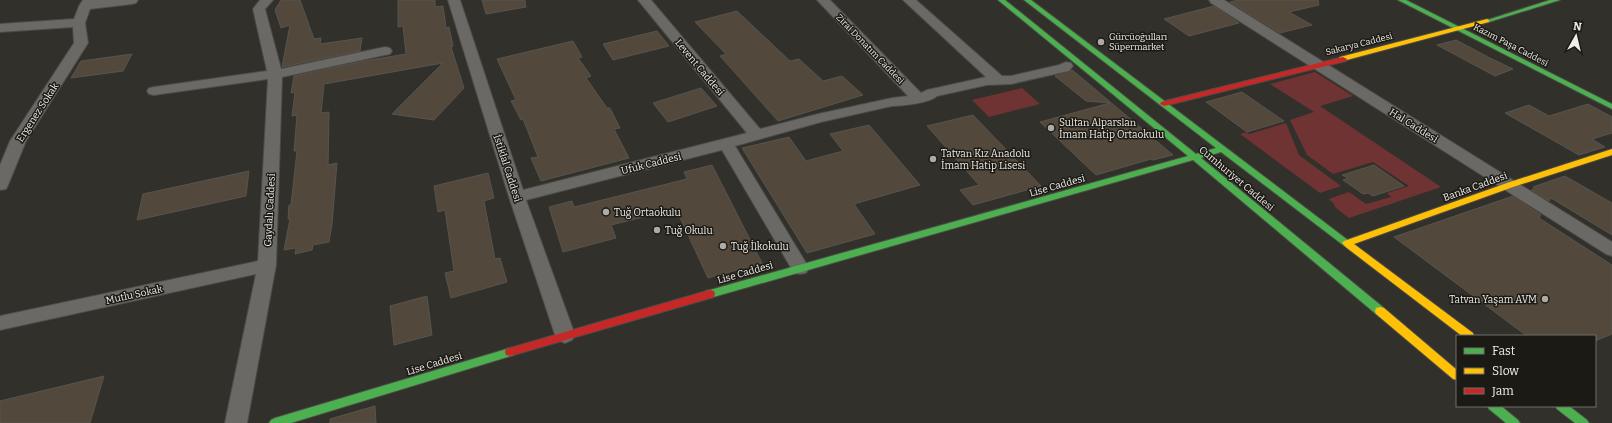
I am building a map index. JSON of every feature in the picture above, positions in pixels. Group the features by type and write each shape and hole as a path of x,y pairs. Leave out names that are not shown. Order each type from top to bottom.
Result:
{"main road":[{"name":"Cumhuriyet Caddesi","path":"1001,0 1073,64 1195,157 1376,306 1456,375"},
{"name":"Cumhuriyet Caddesi","path":"1027,0 1468,335"},
{"name":"Kazım Paşa Caddesi","path":"1401,0 1612,107"},
{"name":"Sakarya Caddesi","path":"1164,104 1318,64 1459,30 1557,0"},
{"name":"Lise Caddesi","path":"275,423 565,335 1222,149"},
{"name":"Banka Caddesi","path":"1347,243 1510,185 1612,152"},
{"path":"1494,407 1514,423"},
{"path":"1562,407 1583,423"}],"street":[{"path":"0,28 79,23 87,3 132,0"},
{"name":"Gaydalı Caddesi","path":"236,423 267,265 275,74 259,9 267,0"},
{"name":"İstiklal Caddesi","path":"454,0 517,197 565,335"},
{"name":"Levent Caddesi","path":"644,0 757,135"},
{"name":"Zirai Donatım Caddesi","path":"823,0 923,97"},
{"path":"909,0 1000,81"},
{"name":"Hal Caddesi","path":"1215,0 1612,250"},
{"name":"Ergenez Sokak","path":"0,185 18,141 81,43 79,23"},
{"path":"154,90 275,74 385,51"},
{"name":"Ufuk Caddesi","path":"517,197 785,128 888,108 901,102 923,97 935,97 990,85 1000,81 1011,80 1064,68 1073,64"},
{"path":"726,144 800,268"},
{"name":"Mutlu Sokak","path":"0,323 267,265"}],"shaded area":[{"path":"1315,72 1353,96 1320,106 1441,187 1349,218 1336,208 1329,199 1349,192 1366,204 1391,197 1387,193 1409,186 1373,162 1333,174 1307,155 1290,120 1314,112 1270,84"},
{"path":"1022,88 1040,104 989,117 972,100"},
{"path":"1286,123 1299,155 1341,186 1320,193 1240,134 1247,132 1249,134"}],"building":[{"path":"281,0 300,0 314,39 321,38 320,44 362,38 360,51 282,67 290,25 281,28 275,10"},
{"path":"398,0 435,0 435,7 443,6 446,28 449,27 453,46 451,47 464,88 434,120 392,114 443,63 324,84 321,113 329,112 328,165 337,163 329,242 313,245 312,250 295,254 296,248 284,250 290,219 288,219 289,205 291,205 297,151 294,151 297,115 292,116 295,92 291,93 294,76 359,62 406,54 403,26 398,27"},
{"path":"482,0 525,0 526,7 486,14"},
{"path":"1239,0 1318,0 1319,5 1289,12 1312,25 1280,33 1230,2"},
{"path":"1214,6 1239,23 1189,36 1164,19"},
{"path":"737,11 790,61 799,59 823,81 842,76 863,95 778,121 720,56 726,54 695,22"},
{"path":"657,31 669,46 613,60 603,44"},
{"path":"1456,40 1513,69 1495,76 1437,45"},
{"path":"573,41 582,57 578,58 591,76 586,78 607,108 610,108 620,128 614,129 629,158 541,181 531,158 538,157 523,119 521,120 511,101 516,100 497,59"},
{"path":"132,54 123,71 71,78 81,61"},
{"path":"1072,70 1173,155 1153,160 1151,159 1096,175 1040,122 1110,103 1086,101 1055,76"},
{"path":"701,88 717,106 668,122 653,103"},
{"path":"1242,92 1284,121 1247,132 1206,102"},
{"path":"1588,104 1612,117 1612,133 1592,139 1605,147 1579,155 1505,113 1529,105 1549,116"},
{"name":"Tatvan Kız Anadolu İmam Hatip Lisesi","path":"973,115 1041,186 973,205 960,190 979,185 927,126"},
{"path":"869,125 920,185 854,204 875,234 807,253 742,148 789,137 806,161 843,151 830,134"},
{"name":"Tuğ Ortaokulu","path":"712,165 762,263 708,278 676,209 611,225 616,238 563,252 549,207 572,201 574,207 687,179 684,172"},
{"path":"1374,165 1404,186 1373,196 1368,193 1363,194 1343,180 1348,178 1342,175"},
{"path":"249,171 246,196 137,220 143,194"},
{"path":"488,173 494,198 484,201 495,259 500,258 507,282 451,298 445,273 454,271 445,210 438,212 434,186"},
{"path":"1565,176 1612,203 1612,235 1551,198 1549,201 1531,190 1535,189 1533,187"},
{"name":"Tatvan Yaşam AVM","path":"1513,196 1541,215 1539,218 1612,265 1612,334 1596,341 1596,335 1526,335 1394,237"},
{"path":"427,296 432,335 394,345 390,306"},
{"path":"104,376 90,423 0,423 0,401"},
{"path":"375,406 376,423 330,423 330,419"}],"traffic: fast":[{"path":"1001,0 1173,139 1380,311"},
{"path":"1027,0 1350,246"},
{"path":"1401,0 1612,107"},
{"path":"1487,21 1557,0"},
{"path":"710,294 1222,149"},
{"path":"275,423 510,352"},
{"path":"1494,407 1514,423"},
{"path":"1562,407 1583,423"}],"traffic: slow":[{"path":"1343,59 1487,21"},
{"path":"1347,243 1510,185 1612,152"},
{"path":"1350,246 1468,335"},
{"path":"1380,311 1456,375"}],"traffic: jam":[{"path":"1164,104 1343,59"},
{"path":"510,352 710,294"}],"place":[{"name":"Gürcüoğulları Süpermarket","path":"1101,42"},
{"name":"Sultan Alparslan İmam Hatip Ortaokulu","path":"1051,128"},
{"name":"Tatvan Kız Anadolu İmam Hatip Lisesi","path":"933,159"},
{"name":"Tuğ Ortaokulu","path":"606,212"},
{"name":"Tuğ Okulu","path":"657,230"},
{"name":"Tuğ İlkokulu","path":"723,246"},
{"name":"Tatvan Yaşam AVM","path":"1545,299"}]}
